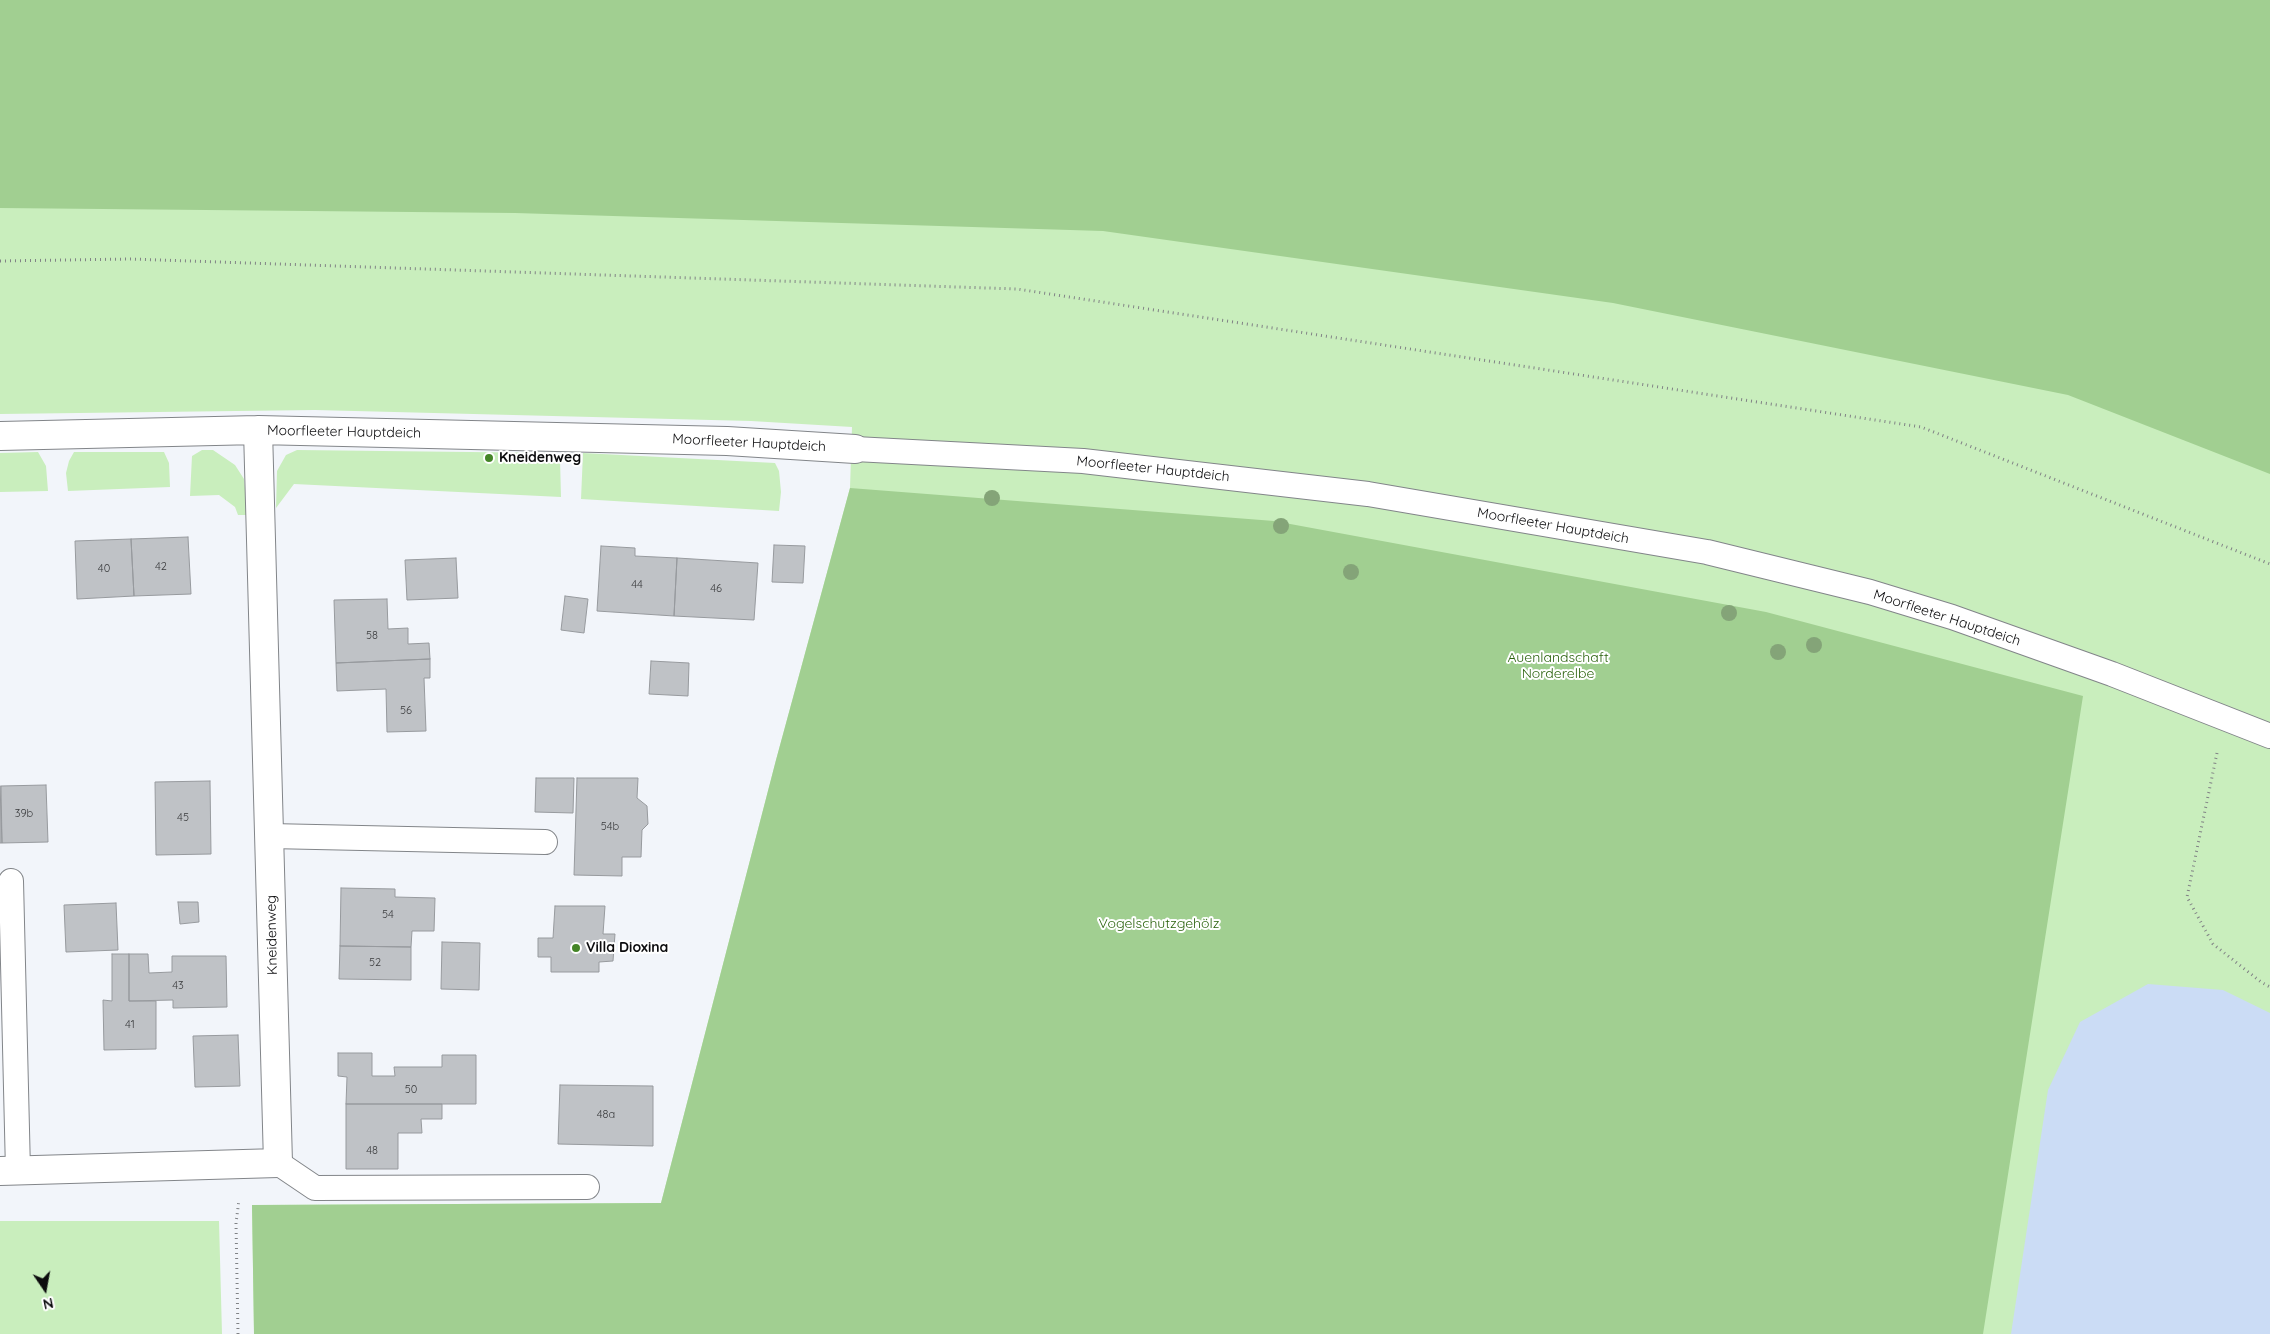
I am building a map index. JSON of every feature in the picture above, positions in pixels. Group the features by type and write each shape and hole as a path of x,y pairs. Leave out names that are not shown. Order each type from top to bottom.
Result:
{"street":[{"name":"Moorfleeter Hauptdeich","path":"0,436 258,430 727,441 855,450"},
{"name":"Kneidenweg","path":"258,430 278,1163"},
{"path":"9,1171 244,1166 278,1163"}],"lane":[{"name":"Moorfleeter Hauptdeich","path":"855,450 1083,461 1368,494 1707,552 1870,592 1952,617 2112,674 2270,736"},
{"path":"270,836 545,842"},
{"path":"9,1171 11,882"},
{"path":"278,1163 315,1188 587,1187"}],"path":[{"path":"0,261 140,259 1017,289 1921,427 2270,564"},
{"path":"2229,719 2218,745 2188,897 2213,944 2270,987"},
{"path":"238,1334 236,1223 244,1166"}],"green space":[{"name":"Auenlandschaft Norderelbe","path":"0,0 2270,0 2270,1334 254,1334 252,1205 661,1203 776,760 850,488 852,427 751,421 315,410 0,414"},
{"path":"0,0 2270,0 2270,474 2068,395 1613,303 1103,231 515,213 0,208"},
{"path":"202,450 213,450 235,465 244,479 248,515 238,515 235,507 219,495 190,496 192,456"},
{"path":"297,450 555,453 560,459 561,497 294,484 276,508 277,471 286,455"},
{"path":"38,452 46,466 48,491 0,492 0,453"},
{"path":"74,452 164,452 169,463 170,487 68,491 66,473"},
{"path":"583,453 775,463 779,471 781,492 779,511 581,499"},
{"name":"Vogelschutzgehölz","path":"850,488 1274,521 1766,612 2083,696 1983,1334 254,1334 252,1205 661,1203 776,760"},
{"path":"0,1221 219,1221 222,1334 0,1334"}],"water":[{"path":"2148,984 2223,990 2270,1013 2270,1334 2011,1334 2048,1090 2080,1022"}],"building":[{"path":"188,537 191,594 134,596 131,539"},
{"path":"131,539 134,596 77,599 75,541"},
{"path":"774,545 805,546 803,583 772,582"},
{"path":"601,546 635,548 635,556 677,558 674,616 597,611"},
{"path":"456,558 458,598 407,600 405,560"},
{"path":"677,558 758,563 754,620 674,616"},
{"path":"565,596 588,599 584,633 561,630"},
{"path":"387,599 388,629 408,628 408,644 429,643 430,659 336,663 334,600"},
{"path":"430,659 430,678 424,678 426,731 387,732 386,689 337,691 336,663"},
{"path":"651,661 689,663 688,696 649,694"},
{"path":"536,778 574,778 573,813 535,812"},
{"path":"577,778 638,778 637,798 647,806 648,824 642,830 641,857 622,857 622,876 574,875"},
{"path":"210,781 211,854 156,855 155,782"},
{"path":"46,785 48,842 2,843 1,786"},
{"path":"0,786 2,843 0,843"},
{"path":"341,888 395,889 395,897 435,898 434,931 412,931 411,947 340,946"},
{"path":"178,902 198,902 199,922 180,924"},
{"path":"116,903 118,950 66,952 64,905"},
{"name":"Villa Dioxina","path":"555,906 605,906 603,934 615,934 613,961 599,962 599,972 551,972 551,957 538,957 538,938 553,938"},
{"path":"442,942 480,943 479,990 441,989"},
{"path":"340,946 411,947 411,980 339,979"},
{"path":"112,954 129,954 129,1001 156,1001 156,1049 104,1050 103,1000 112,1001"},
{"path":"129,954 148,954 149,973 172,972 172,956 226,956 227,1007 173,1008 173,1000 129,1001"},
{"path":"238,1035 240,1086 195,1087 193,1036"},
{"path":"338,1053 372,1053 372,1076 395,1076 394,1067 442,1067 442,1055 476,1055 476,1104 346,1104 347,1077 338,1076"},
{"path":"560,1085 653,1086 653,1146 558,1144"},
{"path":"346,1104 442,1104 442,1119 421,1119 422,1133 398,1133 398,1169 346,1169"}],"place":[{"name":"Kneidenweg","path":"489,458"},
{"name":"Villa Dioxina","path":"576,948"}]}
